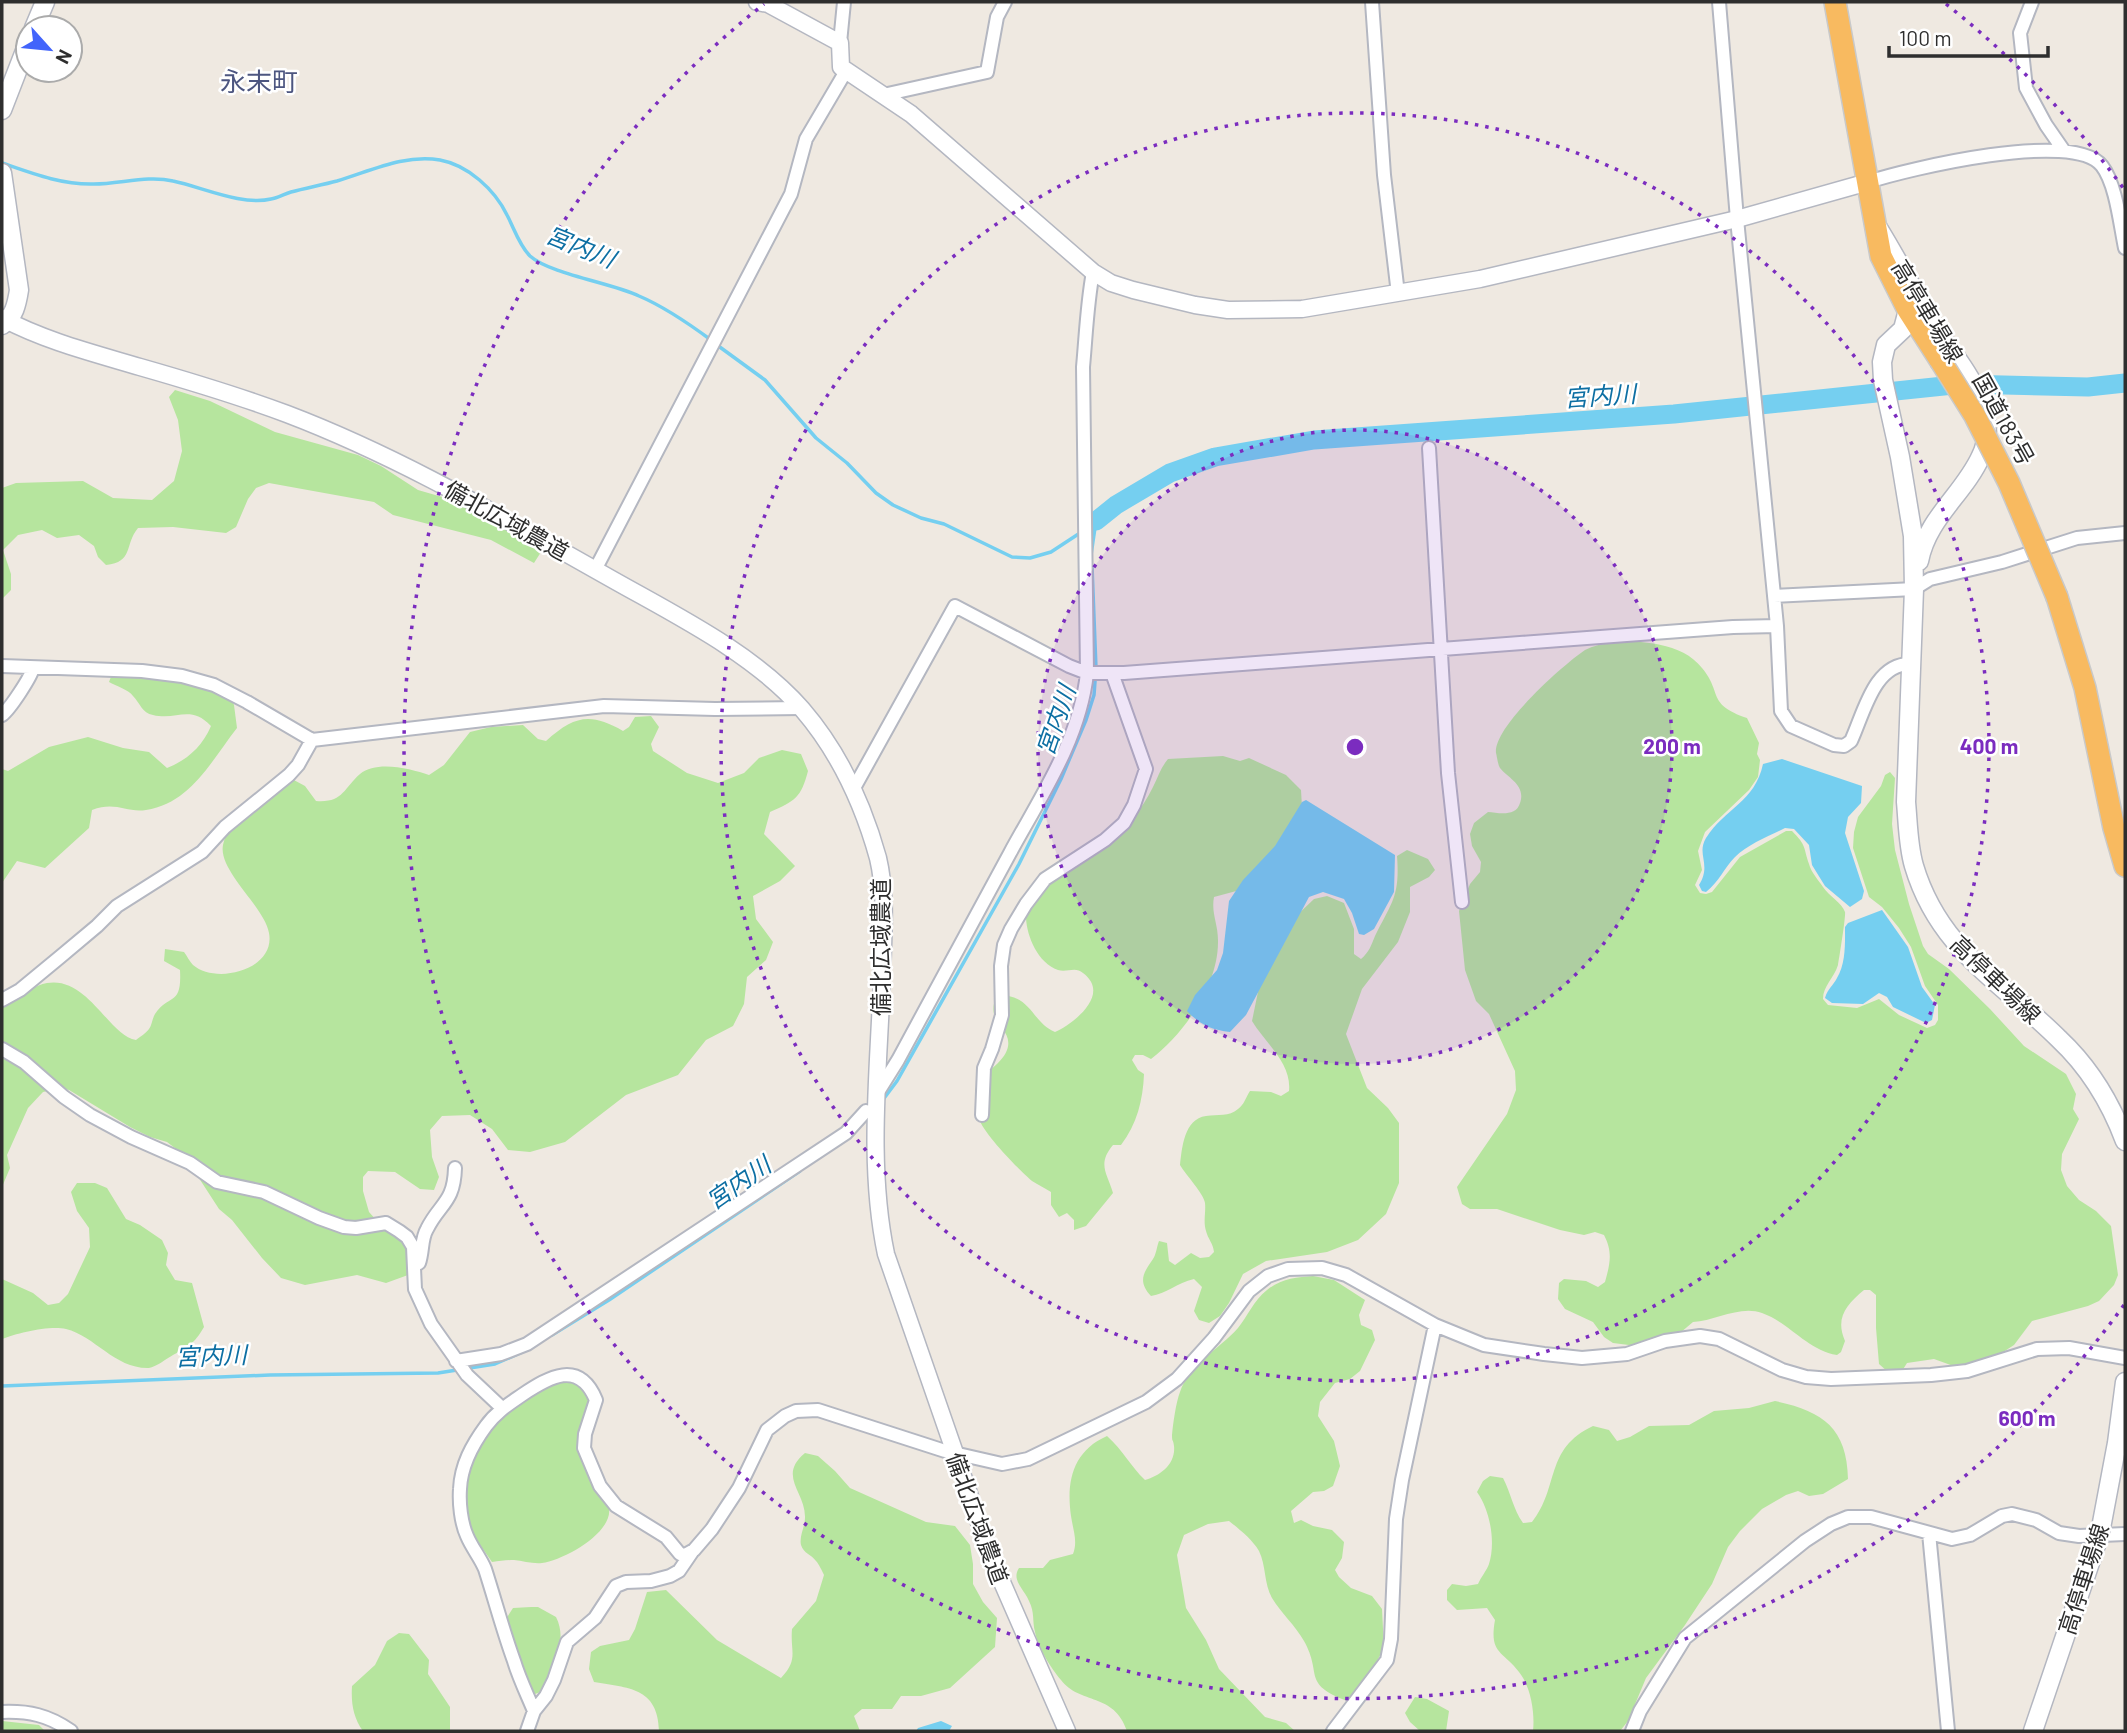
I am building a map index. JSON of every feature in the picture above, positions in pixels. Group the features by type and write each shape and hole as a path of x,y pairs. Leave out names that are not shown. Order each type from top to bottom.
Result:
{"highway":[{"name":"国道183号","path":"1835,2 1881,256 1908,310 1975,416 2009,483 2057,597 2085,688 2125,866"}],"main road":[{"path":"2,110 14,79"},
{"path":"2,173 19,290 15,308 4,321"},
{"name":"高停車場線","path":"1875,222 1919,300 1980,397 1987,420 1983,453 1968,479 1931,528 1920,554 1914,589"},
{"name":"高停車場線","path":"1908,310 1903,329 1886,345 1883,353 1883,380 1913,536 1914,589 1906,802 1914,866 1927,898 1945,930 1994,984 2059,1039 2090,1073 2111,1106 2125,1141"},
{"name":"高停車場線","path":"2033,1731 2101,1528 2125,1390"}],"street":[{"path":"757,2 768,4 840,43"},
{"path":"844,2 840,43 841,67 911,114 1093,272 1111,283 1195,305 1228,310 1302,309 1480,279 1737,219 1907,169 1972,156 2064,151 2084,155 2102,165 2111,184 2125,248"},
{"path":"883,95 987,72 997,17 1005,2"},
{"path":"1372,2 1384,175 1398,294"},
{"path":"1720,2 1737,219 1777,626 1781,712 1791,726 1835,745 1844,746 1851,741 1878,680 1899,664 1911,664"},
{"path":"2032,2 2020,33 2026,88 2064,151"},
{"path":"595,570 791,194 806,139 846,71"},
{"path":"460,1366 527,1344 846,1133 874,1107 1064,753 1079,717 1087,673 1083,367 1087,333 1086,313 1093,272"},
{"name":"備北広域農道","path":"4,321 78,350 285,413 415,469 471,498 696,628 745,660 802,708 835,754 854,788 879,864 884,915 874,1107 878,1198 886,1254 991,1557 1067,1731"},
{"path":"1429,448 1448,773 1462,901"},
{"path":"1774,596 1914,589 1930,579 2002,562 2077,538 2125,533"},
{"path":"854,788 956,607 1087,673 1777,626"},
{"path":"2,666 142,671 182,676 214,685 312,740 604,706 802,708"},
{"path":"2,715 31,676 33,668"},
{"path":"982,1115 984,1068 1002,1015 1001,966 1004,944 1011,929 1045,879 1105,840 1124,823 1134,805 1146,769 1112,673"},
{"path":"2,1000 20,990 117,906 202,852 225,827 289,775 312,740"},
{"path":"2,1049 24,1062 64,1097 90,1115 190,1163 217,1182 264,1192 318,1218 344,1227 356,1228 386,1223 411,1242 415,1269"},
{"path":"455,1168 453,1190 425,1233 421,1259 413,1275 415,1289 460,1366 502,1408"},
{"path":"527,1731 534,1711 547,1696 567,1642 595,1618 617,1586 626,1582 643,1582 670,1576 679,1571 712,1529 739,1488 767,1430 777,1421 796,1412 818,1410 944,1451 1002,1464 1028,1459 1146,1402 1177,1379 1214,1338 1249,1291 1268,1276 1288,1269 1322,1268 1346,1275 1435,1325 1484,1345 1582,1358 1627,1354 1665,1341 1700,1336 1719,1339 1782,1370 1806,1377 1831,1379 1967,1371 2037,1349 2069,1348 2125,1358"},
{"path":"1333,1731 1387,1660 1391,1639 1396,1519 1435,1325"},
{"path":"534,1711 514,1663 483,1565 467,1535 461,1510 462,1468 481,1434 502,1408 554,1376 567,1373 583,1380 596,1400 585,1433 584,1448 600,1486 616,1506 671,1540 680,1554 692,1552"},
{"path":"1632,1731 1640,1711 1685,1638 1805,1541 1847,1517 1871,1517 1952,1539 1970,1535 2002,1516 2012,1514 2036,1520 2059,1533 2079,1536 2125,1534"},
{"path":"1929,1533 1948,1731"},
{"path":"2,1712 26,1711 45,1716 71,1731"}],"green space":[{"path":"175,390 210,401 275,432 358,455 418,490 449,499 515,534 541,552 534,563 491,540 393,515 374,502 269,483 256,488 236,527 226,533 173,527 138,528 125,556 106,565 98,557 94,546 79,535 57,538 42,530 18,535 3,550 11,574 11,590 2,599 2,488 16,483 83,481 113,498 152,500 174,481 182,451 178,420 169,397"},
{"path":"1611,641 1660,645 1694,659 1708,677 1720,703 1747,718 1759,743 1758,777 1749,790 1705,832 1698,851 1702,870 1695,885 1700,893 1712,892 1740,857 1786,831 1792,831 1802,844 1813,873 1845,912 1838,965 1823,999 1828,1005 1857,1008 1879,999 1899,1015 1927,1028 1935,1025 1938,1020 1938,1005 1925,986 1911,947 1899,928 1882,907 1869,897 1853,848 1858,817 1881,786 1885,775 1890,772 1895,778 1892,824 1895,850 1923,946 1928,954 1949,969 1990,1009 2024,1046 2066,1074 2076,1094 2073,1109 2079,1119 2062,1154 2061,1170 2067,1186 2079,1200 2096,1211 2111,1226 2118,1275 2114,1285 2099,1301 2032,1321 2014,1345 1994,1358 1959,1368 1934,1359 1907,1363 1902,1371 1888,1372 1879,1364 1876,1295 1870,1290 1864,1290 1844,1312 1841,1325 1845,1341 1837,1355 1817,1348 1772,1317 1754,1311 1736,1312 1693,1322 1680,1333 1637,1346 1613,1343 1604,1337 1593,1322 1565,1309 1558,1299 1559,1283 1564,1279 1586,1281 1598,1287 1605,1282 1610,1258 1604,1235 1595,1232 1584,1235 1560,1230 1497,1209 1470,1209 1462,1204 1457,1187 1507,1114 1516,1090 1515,1071 1489,1014 1476,1001 1465,970 1459,911 1470,884 1480,872 1481,862 1472,846 1470,834 1474,823 1488,812 1511,812 1520,803 1521,791 1500,768 1496,753 1498,742 1506,728 1532,697 1575,657 1585,650"},
{"path":"112,674 182,680 231,698 237,728 199,779 176,799 146,810 108,807 92,810 89,828 45,868 17,861 2,883 2,769 8,771 49,747 88,737 123,748 149,752 167,768 193,752 207,734 211,726 196,716 162,716 146,712 131,694 109,682"},
{"path":"651,716 659,727 651,744 653,751 687,773 718,783 744,773 759,758 782,750 801,754 808,771 803,787 791,801 770,812 764,834 795,866 780,881 753,896 756,919 773,942 766,960 747,977 744,1004 733,1026 706,1040 678,1075 626,1095 565,1142 530,1152 508,1150 492,1129 470,1115 442,1116 430,1130 432,1157 439,1177 434,1190 420,1189 395,1172 368,1171 363,1177 363,1191 369,1212 386,1231 402,1239 414,1258 408,1275 386,1283 357,1275 305,1285 281,1278 232,1220 219,1209 184,1155 167,1142 130,1127 69,1090 61,1088 43,1092 28,1108 7,1155 10,1168 2,1187 2,1003 18,999 43,984 61,983 86,997 116,1028 136,1040 151,1026 160,1008 174,998 179,990 180,970 164,961 165,949 184,952 193,965 216,974 254,965 269,946 269,933 259,912 227,866 223,845 230,829 292,779 305,786 316,801 332,800 342,794 360,774 375,767 404,768 429,775 444,765 470,732 491,727 523,725 538,739 546,741 574,722 592,719 623,731 635,717"},
{"path":"1223,756 1240,761 1249,758 1286,775 1301,790 1302,807 1279,845 1240,890 1214,897 1217,957 1206,990 1187,1022 1164,1048 1151,1059 1135,1055 1132,1060 1144,1074 1142,1093 1127,1137 1121,1145 1113,1145 1105,1158 1105,1169 1113,1193 1086,1226 1074,1230 1074,1220 1067,1213 1059,1217 1051,1205 1051,1192 1032,1181 1019,1169 995,1143 979,1119 976,1087 1007,1050 1007,1036 994,1013 997,995 1017,999 1055,1032 1080,1015 1092,999 1091,981 1080,971 1061,971 1051,967 1039,955 1029,933 1026,918 1028,906 1035,895 1058,873 1116,834 1129,822 1144,802 1168,759"},
{"path":"1407,850 1428,859 1435,870 1429,877 1410,887 1410,912 1398,942 1362,989 1346,1034 1367,1088 1399,1123 1399,1183 1386,1214 1358,1240 1327,1252 1266,1261 1243,1274 1220,1316 1209,1323 1199,1320 1194,1311 1202,1287 1194,1279 1151,1296 1144,1286 1143,1277 1159,1241 1167,1243 1169,1261 1175,1265 1191,1253 1200,1258 1209,1257 1214,1252 1205,1227 1204,1199 1180,1165 1183,1143 1189,1128 1199,1118 1235,1112 1250,1091 1271,1092 1281,1096 1289,1091 1289,1081 1282,1062 1252,1021 1260,982 1293,919 1314,899 1327,896 1344,903 1354,929 1354,954 1361,959 1370,949 1394,898 1397,856"},
{"path":"77,1183 95,1183 107,1188 126,1219 162,1240 168,1253 166,1265 175,1280 192,1283 204,1327 191,1344 155,1366 137,1367 126,1363 66,1329 43,1329 2,1339 2,1279 33,1293 48,1305 59,1303 68,1294 90,1247 89,1228 77,1211 71,1192"},
{"path":"1313,1276 1334,1280 1365,1300 1359,1315 1361,1325 1372,1330 1375,1340 1360,1371 1350,1379 1335,1383 1320,1402 1318,1416 1334,1441 1340,1466 1333,1486 1324,1491 1313,1492 1291,1511 1294,1523 1301,1520 1332,1530 1344,1542 1342,1558 1335,1570 1351,1588 1372,1596 1382,1609 1384,1648 1362,1689 1347,1701 1324,1689 1315,1677 1304,1641 1272,1598 1259,1551 1245,1534 1229,1521 1208,1524 1184,1535 1177,1555 1186,1608 1206,1640 1219,1669 1265,1717 1286,1723 1295,1731 1127,1731 1114,1710 1069,1688 1053,1670 1039,1645 1031,1605 1017,1581 1017,1572 1019,1568 1043,1568 1050,1560 1073,1554 1075,1540 1070,1503 1071,1479 1086,1450 1107,1436 1145,1480 1156,1476 1170,1464 1174,1452 1172,1435 1176,1407 1184,1382 1190,1374 1238,1328 1258,1299 1272,1286 1295,1278"},
{"path":"568,1378 585,1386 591,1406 580,1436 604,1490 609,1508 608,1517 595,1536 562,1557 542,1563 514,1560 492,1562 471,1532 467,1517 464,1494 471,1456 491,1425 541,1387"},
{"path":"1775,1401 1806,1410 1829,1424 1843,1446 1848,1479 1823,1494 1809,1496 1798,1491 1786,1495 1762,1509 1740,1531 1728,1547 1712,1584 1646,1678 1628,1721 1620,1731 1533,1731 1533,1708 1529,1693 1519,1672 1495,1646 1495,1620 1487,1608 1457,1610 1447,1600 1447,1590 1452,1584 1478,1584 1489,1564 1492,1546 1490,1526 1482,1499 1477,1492 1483,1481 1490,1476 1503,1478 1523,1523 1532,1522 1541,1509 1560,1457 1577,1435 1593,1426 1609,1430 1617,1441 1649,1426 1689,1425 1714,1411 1749,1408"},
{"path":"805,1453 818,1456 850,1488 926,1522 955,1526 970,1545 973,1584 983,1602 997,1618 995,1647 950,1688 921,1696 901,1696 892,1709 862,1709 854,1716 860,1731 659,1731 653,1706 647,1698 639,1692 594,1682 589,1669 591,1652 600,1646 629,1640 647,1592 666,1590 717,1640 781,1678 792,1660 792,1629 816,1601 824,1575 817,1562 801,1545 804,1509 793,1477 793,1469"},
{"path":"538,1607 556,1617 561,1636 543,1691 535,1694 523,1673 506,1619 513,1608"},
{"path":"399,1633 409,1634 429,1660 428,1674 450,1707 450,1731 363,1731 360,1726 353,1710 352,1686 375,1665 387,1641"},
{"path":"1415,1697 1427,1699 1449,1711 1446,1731 1420,1731 1410,1722 1405,1713"},
{"path":"2,1721 39,1725 45,1731 2,1731"}],"water":[{"path":"1782,759 1862,786 1861,803 1848,817 1845,833 1864,891 1862,899 1850,907 1825,886 1812,865 1809,845 1794,829 1785,828 1746,848 1706,892 1702,891 1699,885 1703,878 1703,844 1706,838 1753,787 1763,764"},
{"path":"1306,800 1395,855 1394,892 1374,929 1364,935 1359,934 1344,899 1323,892 1309,897 1246,1015 1230,1032 1206,1026 1187,1011 1195,995 1217,970 1223,953 1229,901 1243,880 1275,846 1302,802"},
{"path":"1882,910 1908,947 1922,987 1935,1005 1932,1020 1926,1023 1893,1007 1887,997 1879,993 1863,1004 1832,1003 1825,998 1842,966 1845,927 1848,923"},
{"path":"941,1721 952,1726 949,1731 916,1731 918,1728"}],"waterway":[{"name":"宮内川","path":"2,163 70,183 104,184 163,179 235,198 260,200 337,181 401,161 440,160 461,167 488,188 502,206 523,247 539,262 639,296 658,305 711,340"},
{"name":"宮内川","path":"717,345 765,380 816,438 847,463 876,493 893,505 921,518 944,524 1012,557 1030,558 1051,552 1083,531"},
{"name":"宮内川","path":"1096,521 1116,505 1170,473 1215,457 1314,440 1674,414 1963,384 2088,387 2125,383"},
{"name":"宮内川","path":"1091,555 1096,521"},
{"name":"宮内川","path":"882,1101 897,1081 1019,864 1061,779 1086,720 1094,695 1096,668 1092,566"},
{"name":"宮内川","path":"552,1335 609,1300 800,1171"},
{"name":"宮内川","path":"2,1386 270,1375 438,1373 495,1364 527,1350"}],"district":[{"name":"永末町","path":"259,80"}]}
